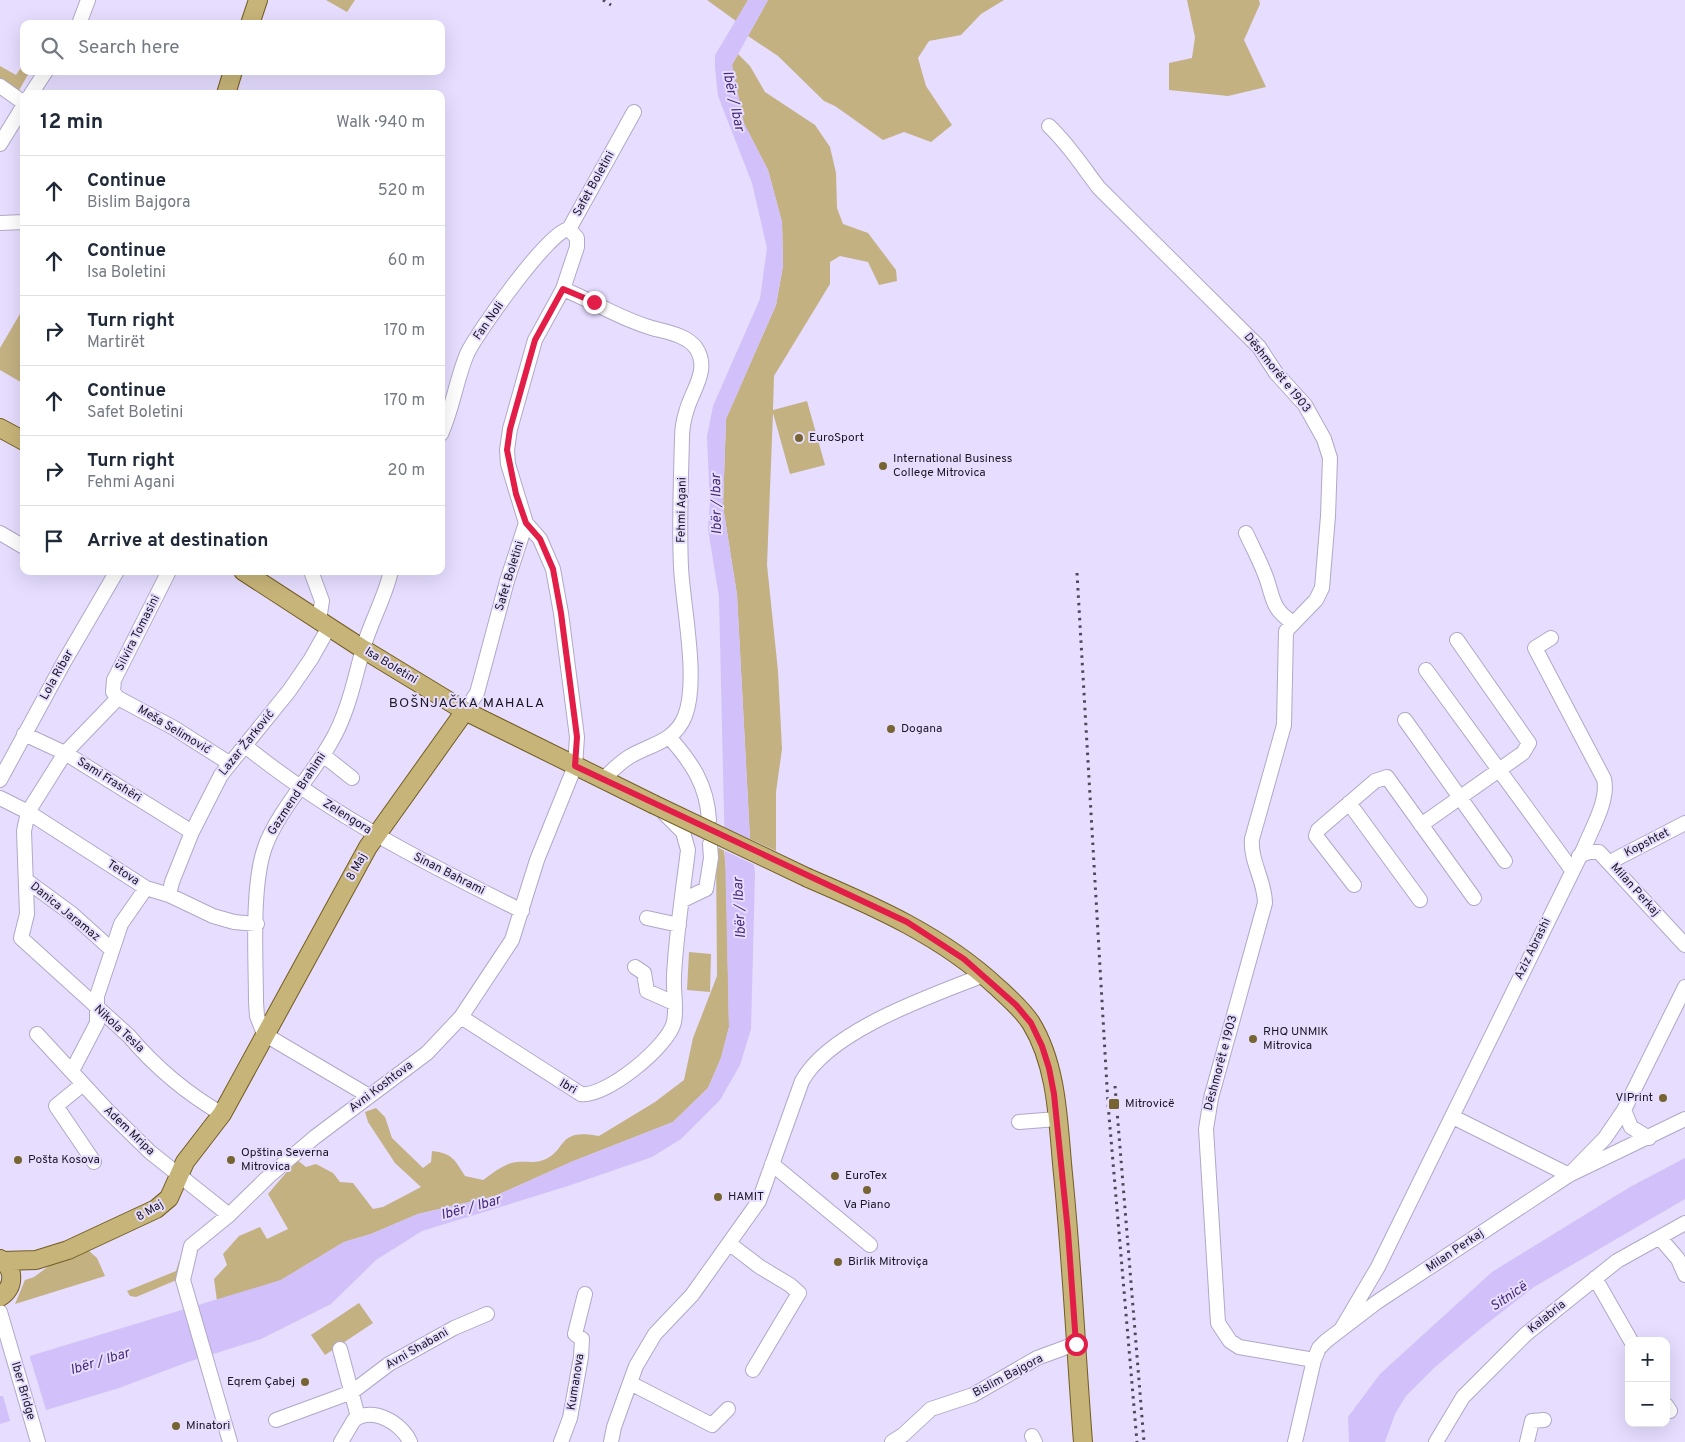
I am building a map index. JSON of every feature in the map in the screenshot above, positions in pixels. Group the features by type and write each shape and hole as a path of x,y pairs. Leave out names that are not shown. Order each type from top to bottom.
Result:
{"main road":[{"path":"251,20 258,0"},
{"path":"227,90 233,75"},
{"path":"0,428 20,439"},
{"name":"Isa Boletini","path":"249,575 465,711 653,804"},
{"name":"8 Maj","path":"2,1260 36,1260 68,1250 156,1209 169,1198 175,1189 179,1174 186,1162 222,1114 264,1034 376,835 465,711"},
{"path":"653,804 808,878 907,922 942,944 984,975 1016,1005 1031,1023 1049,1068 1057,1119 1068,1232 1084,1442"},
{"path":"2,1260 11,1273 5,1292"},
{"name":"8 Maj","path":"5,1292 19,1274 36,1260"}],"street":[{"path":"80,20 88,0"},
{"path":"34,90 43,75"},
{"path":"0,86 20,101"},
{"path":"0,144 20,111"},
{"name":"Safet Boletini","path":"465,711 478,693 507,581 526,523 508,464 508,440 535,340 563,289 577,247 577,238 569,229 634,112"},
{"name":"Dëshmorët e 1903","path":"1049,126 1076,154 1099,188 1260,348 1276,373 1305,405 1324,439 1330,458 1331,472 1324,581 1316,600 1292,622 1285,636 1286,701 1282,733 1252,839 1252,851 1264,891 1264,903 1211,1098 1206,1129 1218,1323 1230,1341 1239,1347 1314,1360"},
{"path":"0,223 20,222"},
{"name":"Fan Noli","path":"445,422 468,351 531,262 558,233 569,229"},
{"name":"Fehmi Agani","path":"563,289 594,302 630,321 679,336 692,343 700,359 700,379 687,408 682,439 681,567 688,623 690,690 686,715 670,738 629,757 603,779"},
{"name":"Avni Koshtova","path":"230,1442 183,1280 191,1246 229,1215 269,1176 315,1136 427,1053 461,1017 512,940 537,860 575,766 577,737 561,613 553,569 540,539 526,523"},
{"path":"0,533 20,545"},
{"path":"1246,533 1266,576 1274,605 1281,615 1292,622"},
{"name":"Lola Ribar","path":"0,780 24,734 115,575"},
{"name":"Silvira Tomasini","path":"118,698 113,692 114,680 168,575"},
{"path":"312,575 322,601 324,623"},
{"path":"363,648 390,575"},
{"name":"Lazar Žarković","path":"169,895 172,882 192,832 212,790 228,763 288,691 311,659 324,623"},
{"name":"Aziz Abrashi","path":"1314,1360 1319,1348 1342,1328 1378,1267 1579,856 1602,802 1606,786 1604,778 1535,648 1551,638"},
{"path":"1421,825 1522,753 1529,744 1457,640"},
{"name":"Gazmend Brahimi","path":"264,1034 257,1016 256,1002 258,884 265,847 339,725 351,697 363,648"},
{"path":"1426,670 1572,870"},
{"path":"28,812 65,753 118,698"},
{"name":"Meša Selimović","path":"118,698 174,728 228,763"},
{"path":"1405,720 1505,861"},
{"name":"Sami Frashëri","path":"24,734 65,753 192,832"},
{"path":"670,738 690,761 708,798 709,820"},
{"name":"Zelengora","path":"244,745 301,788 376,835"},
{"path":"323,754 352,778"},
{"path":"1354,885 1316,836 1321,825 1375,781 1387,777 1474,898"},
{"name":"Tetova","path":"0,798 28,812 146,888 169,895 213,916 234,922 257,924"},
{"path":"1349,802 1420,900"},
{"name":"Ibri","path":"461,1017 574,1092 588,1095 616,1081 650,1054 674,1024 674,976 688,850 686,839 677,825 653,804"},
{"name":"Danica Jaramaz","path":"28,812 24,831 27,881 72,914 112,950"},
{"name":"Kopshtet","path":"1610,862 1685,823"},
{"name":"Sinan Bahrami","path":"376,835 416,859 522,911"},
{"path":"683,900 706,889 711,858 710,844"},
{"name":"Milan Perkaj","path":"1579,856 1589,852 1599,852 1685,945"},
{"name":"Nikola Tesla","path":"27,881 27,914 21,938 129,1036 142,1052 189,1094 222,1114"},
{"name":"Danica Jaramaz","path":"96,1008 96,996 125,915 146,888"},
{"path":"647,918 679,925"},
{"path":"635,967 644,973 647,991 674,1003"},
{"path":"611,1442 614,1427 636,1366 655,1334 692,1295 759,1201 802,1081 818,1058 838,1044 889,1015 984,975"},
{"name":"Milan Perkaj","path":"1569,1175 1605,1138 1624,1110 1685,988"},
{"path":"72,1070 97,1023 96,1008"},
{"name":"Adem Mripa","path":"37,1034 150,1152 229,1215"},
{"path":"264,1034 369,1096"},
{"path":"83,1084 56,1106 94,1162"},
{"path":"1624,1110 1631,1127 1649,1138"},
{"path":"1453,1117 1569,1175"},
{"path":"1019,1122 1057,1119"},
{"name":"Milan Perkaj","path":"1342,1328 1569,1175 1685,1119"},
{"path":"772,1164 870,1245"},
{"name":"Kalabria","path":"1436,1442 1463,1397 1502,1356 1617,1261 1685,1223"},
{"path":"1660,1238 1682,1260 1685,1275"},
{"path":"730,1244 760,1267 790,1285 800,1294 753,1370"},
{"path":"1378,1267 1380,1281 1386,1290 1394,1292"},
{"path":"1595,1278 1629,1337"},
{"name":"Kumanova","path":"561,1442 570,1418 581,1357 582,1339 575,1334 585,1294"},
{"name":"Iber Bridge","path":"0,1312 38,1442"},
{"name":"Avni Shabani","path":"276,1420 352,1392 389,1364 454,1328 487,1314"},
{"name":"Bislim Bajgora","path":"892,1442 903,1435 931,1409 972,1396 1037,1358 1076,1344"},
{"path":"340,1349 358,1417"},
{"path":"1295,1442 1314,1360"},
{"path":"630,1383 712,1425 728,1409"},
{"path":"341,1442 350,1425 358,1417 366,1415 380,1416 395,1425 407,1436 410,1442"},
{"path":"1527,1442 1532,1421 1544,1420"}],"shaded area":[{"path":"326,0 355,0 347,12"},
{"path":"707,0 748,0 736,21"},
{"path":"768,0 1004,0 981,14 961,35 929,41 918,58 926,86 952,125 931,142 904,132 883,140 835,106 824,101 778,56 748,36"},
{"path":"1187,0 1259,0 1260,4 1244,40 1266,87 1228,96 1169,90 1169,63 1192,58 1195,37"},
{"path":"738,54 750,66 765,92 815,125 830,147 836,173 837,208 843,224 868,233 896,270 897,281 879,285 868,262 840,256 830,262 830,284 774,376 773,410 807,401 825,465 790,474 773,413 767,565 778,671 782,749 776,792 776,851 750,839 737,595 723,506 726,419 776,305 783,266 782,222 768,170 743,122 732,65"},
{"path":"0,66 16,75 20,69 20,75 28,75 18,92 0,79"},
{"path":"20,314 20,382 0,370 0,348"},
{"path":"716,847 724,850 726,870 729,1027 721,1058 708,1088 673,1122 571,1162 495,1196 418,1214 371,1234 344,1242 281,1280 217,1301 214,1279 227,1265 223,1254 239,1236 260,1227 267,1239 288,1229 268,1194 297,1160 306,1167 316,1164 333,1173 340,1182 353,1183 373,1209 383,1207 421,1187 395,1163 368,1122 365,1112 376,1108 385,1117 392,1138 423,1168 431,1162 432,1151 439,1152 452,1158 465,1176 483,1180 508,1164 537,1162 549,1157 568,1138 575,1135 599,1136 655,1102 684,1080 693,1038 717,976"},
{"path":"689,952 711,954 710,992 687,990"},
{"path":"88,1250 97,1258 105,1276 15,1304 25,1280 34,1277 53,1263"},
{"path":"179,1261 185,1264 179,1279 136,1297 130,1296 127,1291 176,1271"},
{"path":"359,1303 373,1323 325,1355 311,1335"}],"water":[{"name":"Ibër / Ibar","path":"748,0 768,0 732,65 744,123 768,170 782,222 783,266 776,305 726,419 723,506 737,595 750,839 755,873 751,1029 740,1065 720,1100 681,1139 652,1157 568,1186 422,1231 376,1260 331,1304 261,1339 188,1362 119,1388 0,1424 0,1365 281,1280 344,1242 371,1234 418,1214 495,1196 571,1162 673,1122 708,1088 721,1058 729,1027 719,597 708,529 710,503 707,437 713,406 760,299 767,248 752,183 718,96 715,55"},
{"name":"Sitnicë","path":"1685,1158 1685,1199 1534,1287 1480,1329 1434,1368 1406,1396 1395,1414 1385,1442 1349,1442 1348,1417 1380,1374 1492,1272 1630,1187"}],"pier":[{"path":"720,825 753,841 757,866 721,849"},
{"path":"29,1354 47,1413 11,1424 3,1396 0,1396 0,1362"}],"railway":[{"path":"603,0 611,5"},
{"path":"1077,573 1108,1104 1137,1442"},
{"path":"1115,1086 1144,1442"}],"place":[{"name":"EuroSport","path":"799,438"},
{"name":"International Business College Mitrovica","path":"883,466"},
{"name":"Dogana","path":"891,729"},
{"name":"RHQ UNMIK Mitrovica","path":"1253,1039"},
{"name":"VIPrint","path":"1663,1098"},
{"name":"Mitrovicë","path":"1114,1104"},
{"name":"Pošta Kosova","path":"18,1160"},
{"name":"Opština Severna Mitrovica","path":"231,1160"},
{"name":"EuroTex","path":"835,1176"},
{"name":"Va Piano","path":"867,1190"},
{"name":"HAMIT","path":"718,1197"},
{"name":"Birlik Mitroviça","path":"838,1262"},
{"name":"Eqrem Çabej","path":"305,1382"},
{"name":"Minatori","path":"176,1426"}],"district":[{"name":"BOŠNJAČKA MAHALA","path":"467,703"}],"route":[{"path":"594,302 563,289 540,329 530,353 528,371 510,429 507,450 508,464 526,523 544,545 553,569 561,613 577,737 575,766 808,878 907,922 964,959 1016,1005 1031,1023 1042,1046 1054,1094 1068,1232 1076,1344"}]}
